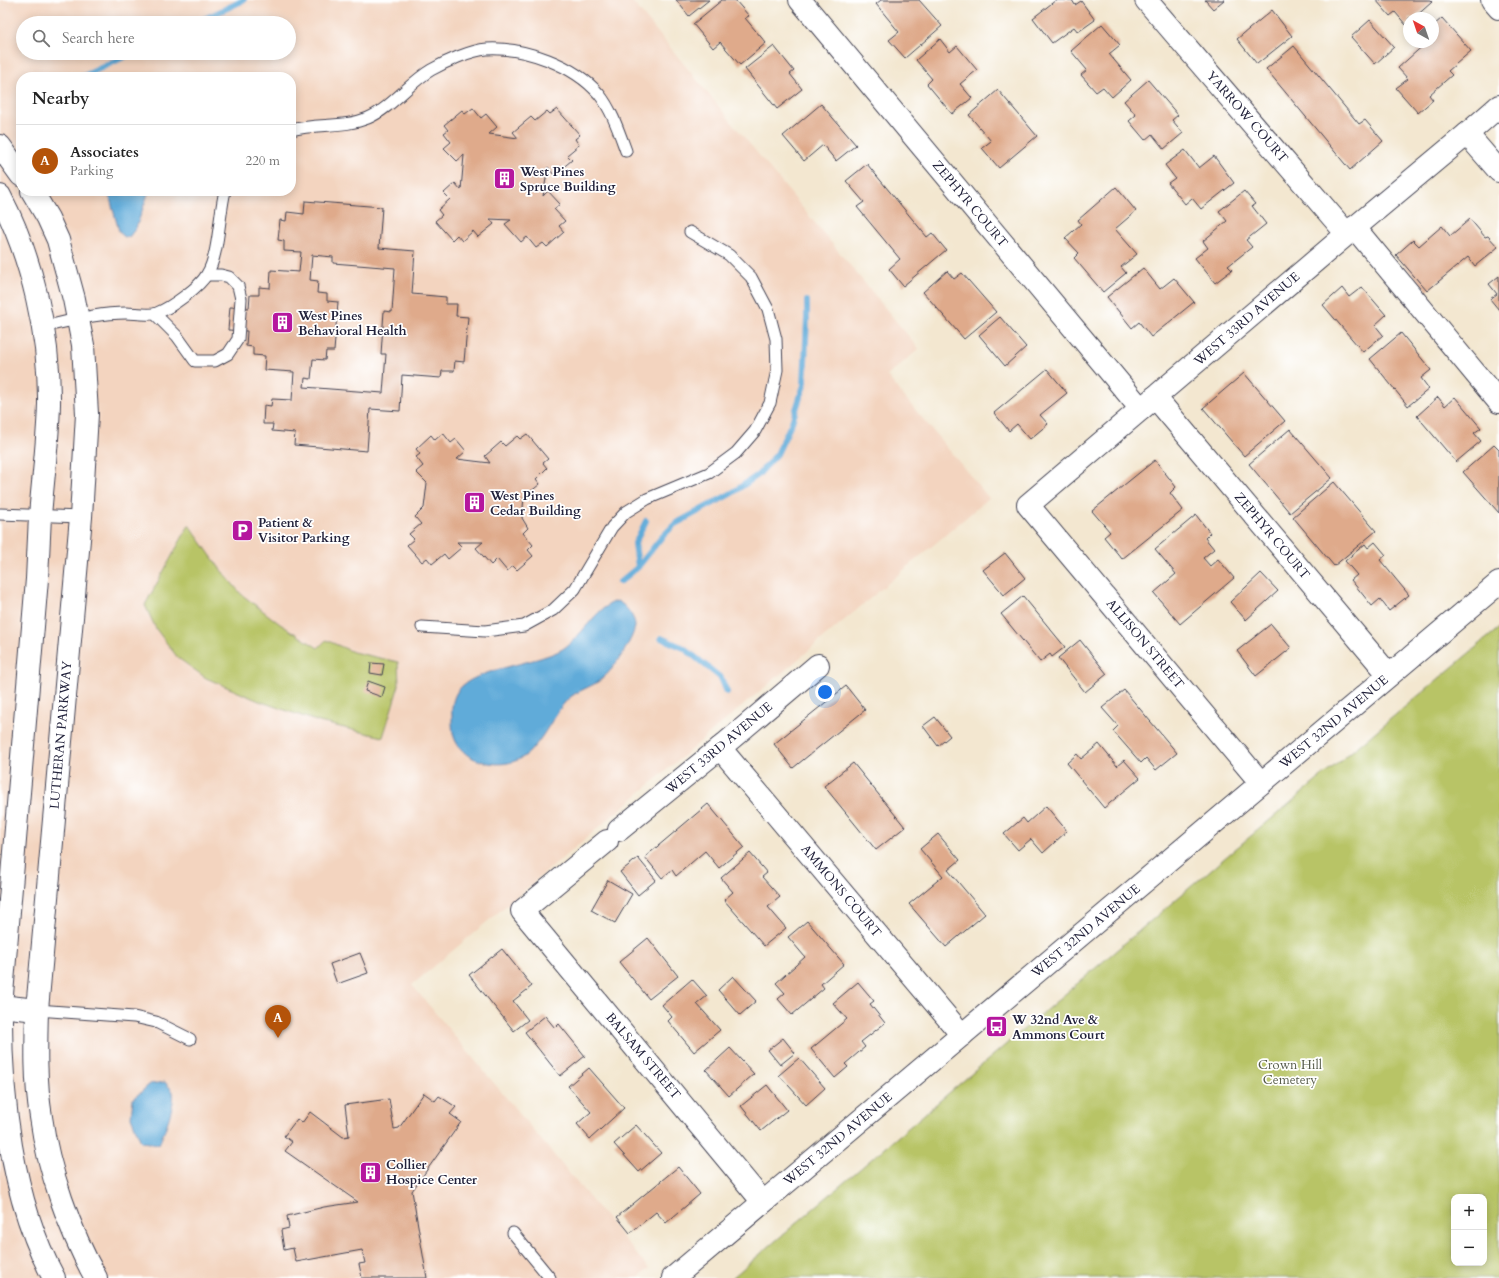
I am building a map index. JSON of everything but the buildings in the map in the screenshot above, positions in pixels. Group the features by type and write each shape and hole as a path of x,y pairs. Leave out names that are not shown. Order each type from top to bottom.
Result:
{"street":[{"name":"ZEPHYR COURT","path":"800,0 1148,403 1389,675"},
{"name":"YARROW COURT","path":"1146,0 1350,230 1499,402"},
{"path":"1492,0 1499,8"},
{"name":"WEST 33RD AVENUE","path":"1028,505 1350,230 1499,106"},
{"path":"1467,134 1499,171"},
{"path":"0,146 16,168"},
{"path":"0,196 15,227 25,256 42,327 46,352 49,402 48,434 40,516 37,579 1,1006 0,1036 7,1128 14,1166 36,1238 54,1278"},
{"name":"LUTHERAN PARKWAY","path":"35,196 48,218 58,240 79,319 83,345 87,414 81,517 37,1010 36,1058 41,1117 48,1154 61,1197 73,1229 96,1278"},
{"name":"ALLISON STREET","path":"1028,505 1261,783"},
{"name":"WEST 32ND AVENUE","path":"673,1278 1499,583"},
{"name":"WEST 33RD AVENUE","path":"522,911 818,665"},
{"name":"AMMONS COURT","path":"720,748 962,1035"},
{"name":"BALSAM STREET","path":"522,911 763,1202"},
{"path":"1,1006 37,1010"}],"lane":[{"path":"296,129 351,123 369,117 430,71 455,58 486,49 514,51 540,57 563,67 580,77 599,94 614,119 626,151"},
{"path":"42,327 106,314 155,314 189,293 207,275 217,244 221,206 224,196"},
{"path":"422,627 485,631 509,628 524,626 553,610 575,589 612,527 626,512 647,499 709,473 736,453 755,431 770,403 777,370 776,339 768,309 751,277 728,255 690,232"},
{"path":"155,314 177,336 194,361 215,361 228,354 238,339 241,299 238,286 229,277 207,275"},
{"path":"0,514 81,517"},
{"path":"37,1010 134,1017 156,1022 190,1039"},
{"path":"513,1233 550,1278"}],"shaded area":[{"path":"0,0 631,0 919,349 887,376 989,498 412,985 649,1269 638,1278 0,1278"}],"green space":[{"path":"189,525 221,570 241,594 280,624 318,648 326,640 353,652 398,662 399,685 383,737 319,722 259,701 206,678 178,658 156,629 145,605"},
{"name":"Crown Hill Cemetery","path":"1499,628 1499,1278 732,1278 1221,861"}],"water":[{"path":"109,196 147,196 136,228 129,237 124,237 119,231"},
{"path":"617,601 629,612 635,623 633,633 626,647 617,662 603,678 567,700 531,751 519,760 500,764 484,762 469,756 463,751 456,742 452,727 453,704 455,696 462,686 471,680 495,670 559,651 567,646 602,610 609,604"},
{"path":"165,1082 173,1092 173,1103 164,1133 159,1144 141,1142 131,1117 133,1099 150,1084"}],"waterway":[{"path":"211,16 244,0"},
{"path":"92,72 117,60"},
{"path":"620,582 638,567 661,538 675,524 732,493 758,475 777,454 792,422 804,385 807,301"},
{"path":"638,567 635,543 646,521"},
{"path":"661,638 684,648 721,678 727,692"}],"place":[{"name":"West Pines Spruce Building","path":"504,179"},
{"name":"West Pines Behavioral Health","path":"283,323"},
{"name":"West Pines Cedar Building","path":"474,503"},
{"name":"Patient & Visitor Parking","path":"242,530"},
{"name":"W 32nd Ave & Ammons Court","path":"997,1027"},
{"name":"Associates","path":"278,1038"},
{"name":"Collier Hospice Center","path":"370,1172"}]}
